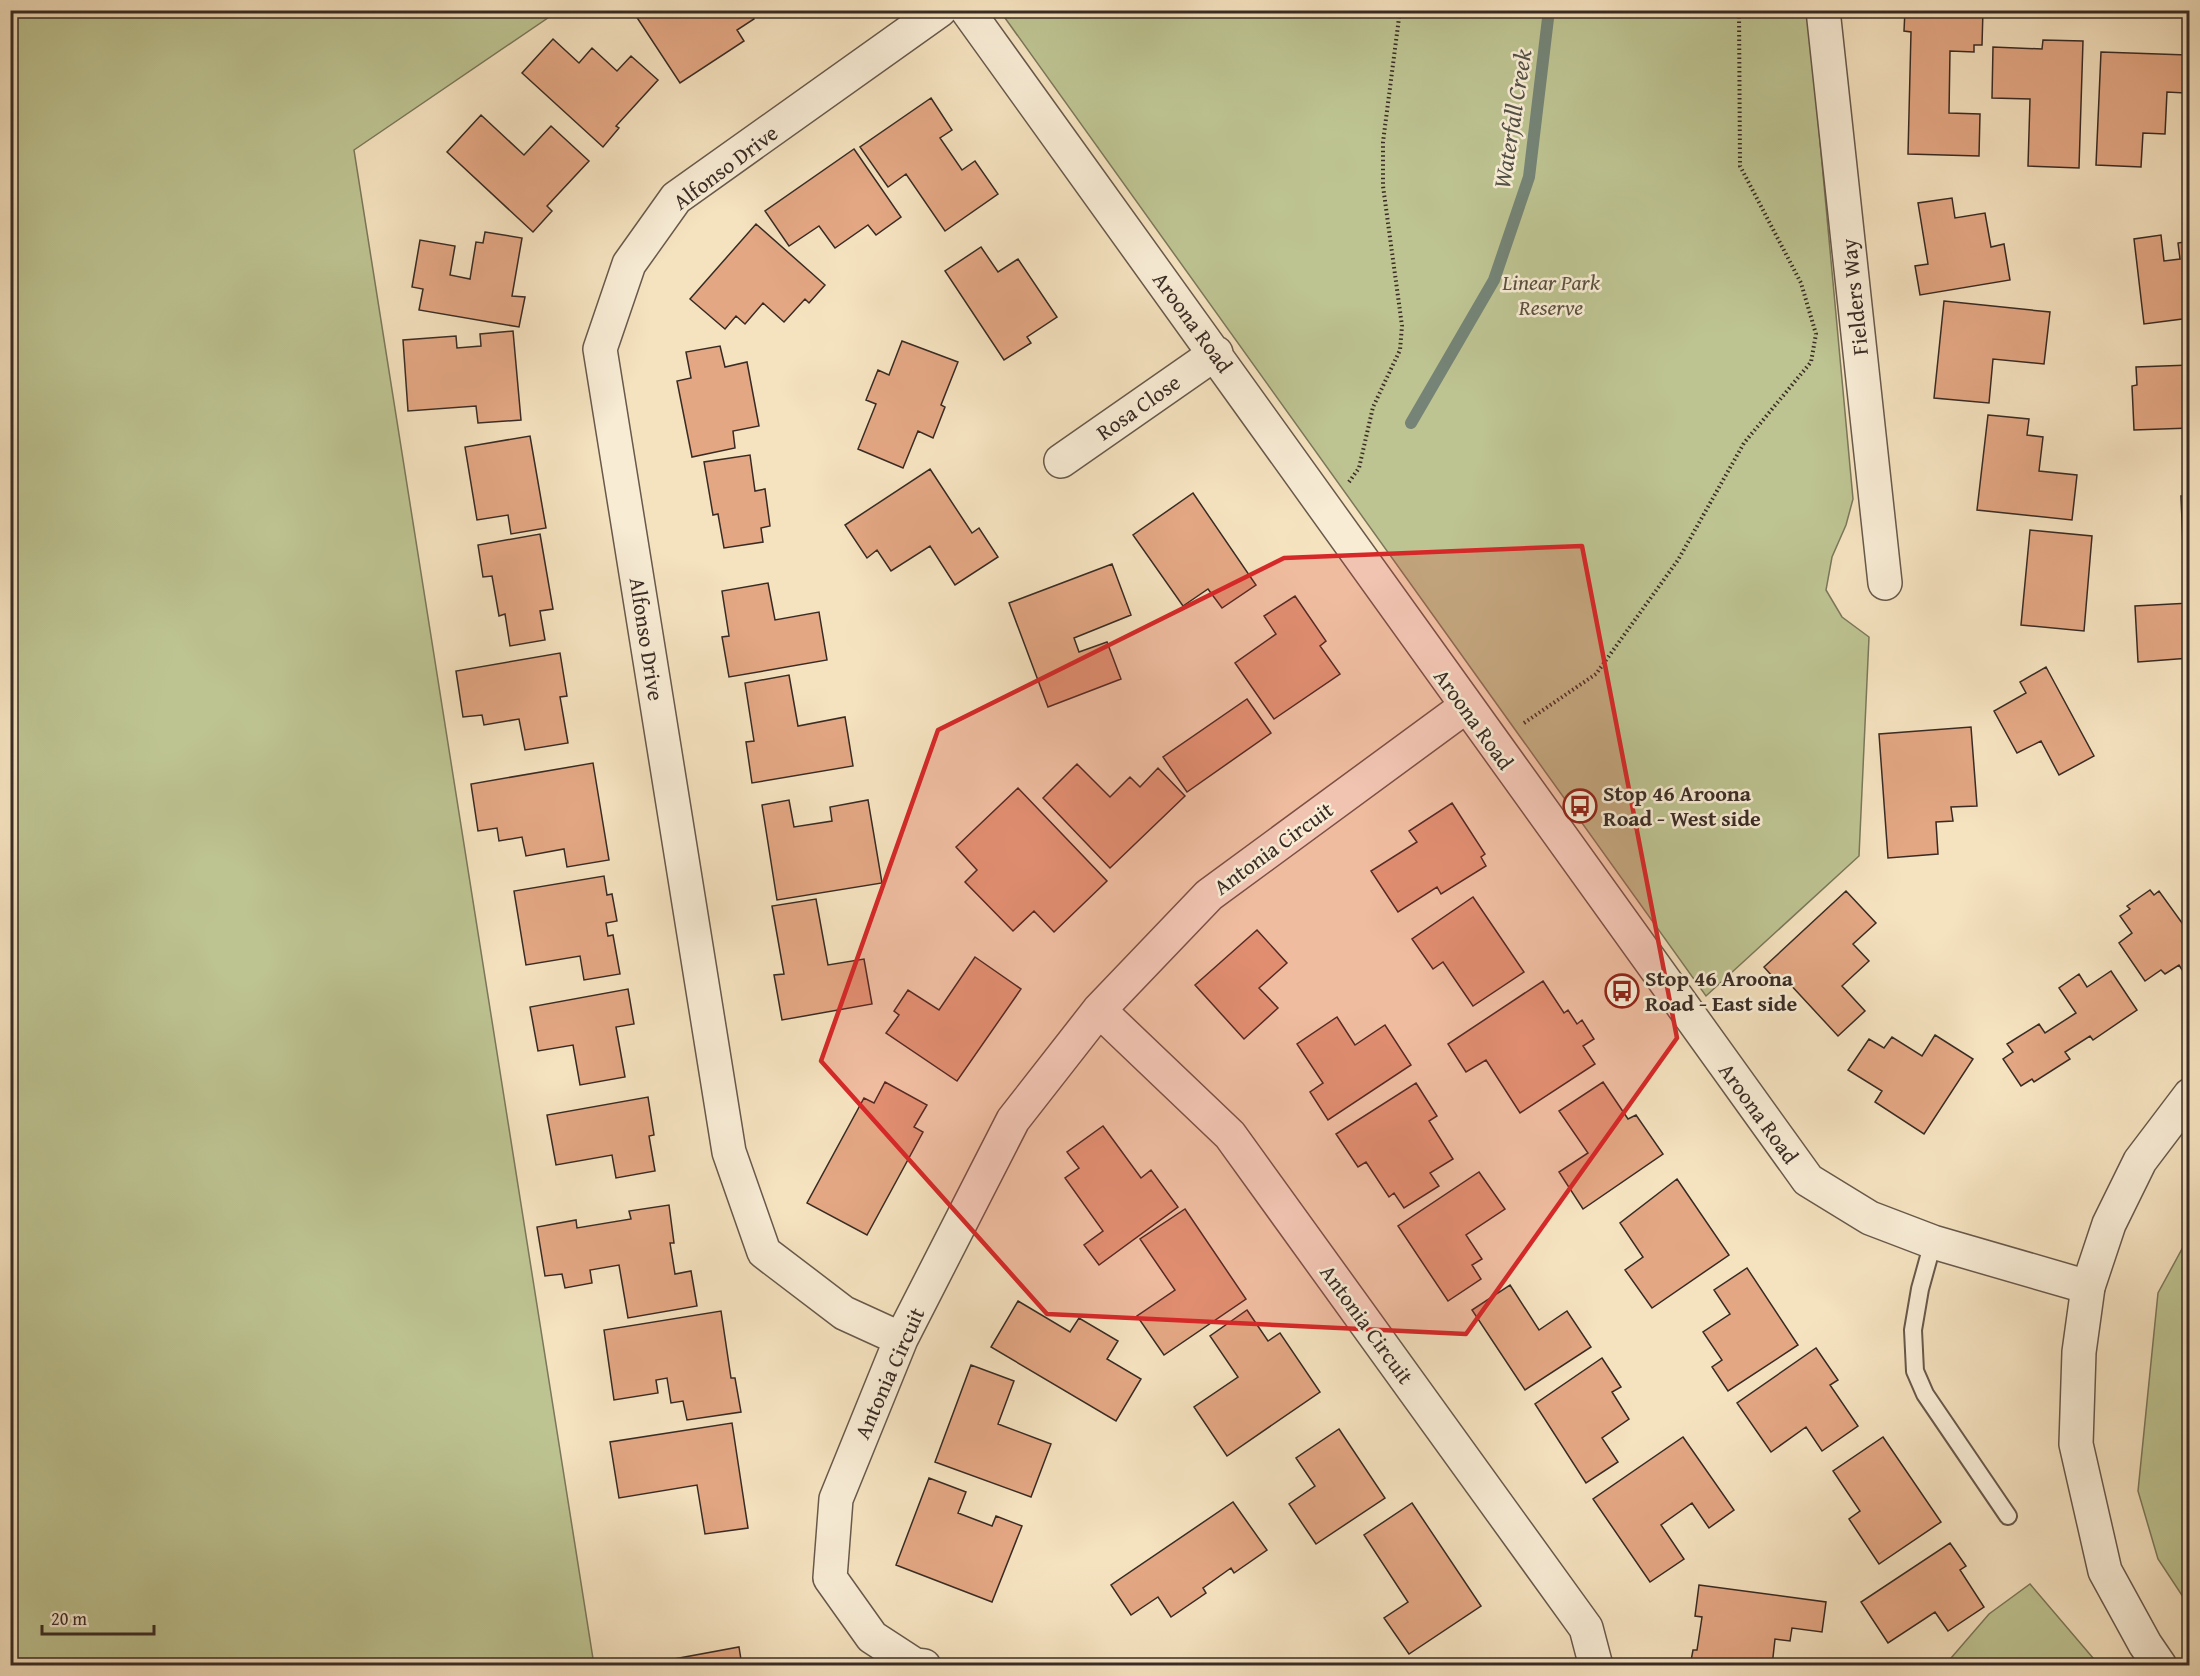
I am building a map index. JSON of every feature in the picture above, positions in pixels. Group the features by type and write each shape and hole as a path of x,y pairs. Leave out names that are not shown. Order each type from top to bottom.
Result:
{"street":[{"name":"Alfonso Drive","path":"901,1339 844,1313 764,1252 729,1152 600,349 629,264 676,198 940,10"},
{"name":"Aroona Road","path":"967,10 1216,353 1465,707 1808,1180 1870,1218 1933,1242 2088,1287"},
{"name":"Fielders Way","path":"1823,10 1886,583"},
{"name":"Rosa Close","path":"1061,460 1216,353"},
{"name":"Antonia Circuit","path":"924,1665 915,1665 872,1637 830,1578 836,1499 901,1339 1013,1119 1099,1010 1209,895 1465,707"},
{"name":"Antonia Circuit","path":"1099,1010 1230,1135 1586,1628 1596,1665"},
{"path":"2160,1665 2145,1644 2106,1571 2076,1444 2079,1352 2088,1287 2109,1224 2140,1161 2190,1095"}],"lane":[{"path":"1933,1242 1920,1289 1913,1330 1915,1371 1925,1394 2008,1516"}],"path":[{"path":"1327,511 1359,468 1373,407 1400,350 1402,326 1383,186 1383,142 1400,10"},
{"path":"1493,744 1596,674 1678,560 1744,443 1811,362 1816,334 1801,283 1740,166 1739,10"}],"highlighted area":[{"path":"1582,546 1677,1038 1466,1334 1047,1314 821,1061 938,730 1284,558"}],"green space":[{"path":"11,10 558,11 354,150 594,1665 11,1665"},
{"name":"Linear Park Reserve","path":"1000,11 1808,11 1853,499 1846,525 1832,557 1826,590 1842,617 1869,637 1859,856 1706,996"},
{"path":"2189,1236 2189,1606 2158,1559 2138,1491 2158,1293"},
{"path":"2030,1584 2099,1665 1945,1665 1989,1614"}],"building":[{"path":"632,10 749,10 754,19 737,30 744,41 680,83"},
{"path":"1905,10 1983,10 1982,45 1974,45 1974,52 1950,51 1949,113 1980,114 1979,156 1908,154 1911,32 1904,31"},
{"path":"553,39 579,63 592,48 617,71 631,56 658,80 616,126 619,128 603,147 522,73"},
{"path":"2043,40 2083,41 2079,168 2028,166 2030,99 1992,98 1993,47 2042,49"},
{"path":"2101,52 2187,55 2185,93 2167,92 2165,134 2143,133 2141,167 2096,165"},
{"path":"931,98 952,130 940,138 962,170 975,161 998,194 945,231 906,174 888,187 860,147"},
{"path":"481,115 524,155 551,126 589,161 547,206 552,211 533,232 447,152"},
{"path":"854,149 901,217 876,235 868,225 835,248 819,226 789,246 765,211"},
{"path":"1952,198 1955,218 1985,213 1991,247 2004,244 2010,280 1920,295 1915,266 1928,264 1918,203"},
{"path":"756,224 825,285 809,303 805,299 784,322 763,303 745,324 736,316 725,329 690,299"},
{"path":"485,232 522,238 512,296 525,297 519,327 419,310 423,289 412,287 420,240 455,246 450,275 470,279 476,242 483,243"},
{"path":"2161,235 2164,261 2180,259 2178,243 2190,241 2190,318 2144,324 2134,239"},
{"path":"981,247 998,272 1018,259 1057,317 1027,337 1031,343 1004,360 945,271"},
{"path":"1944,301 2050,312 2044,364 1993,359 1989,403 1934,398"},
{"path":"513,331 521,420 478,423 476,406 408,411 403,340 456,336 457,348 481,346 480,334"},
{"path":"902,341 958,362 941,405 945,407 933,438 918,431 903,468 858,449 876,404 866,400 878,370 889,375"},
{"path":"720,346 725,367 747,362 759,426 733,431 735,448 692,457 677,381 691,378 686,352"},
{"path":"2190,365 2190,428 2134,430 2132,386 2137,385 2136,367"},
{"path":"1988,415 2029,419 2027,435 2043,437 2039,471 2077,475 2072,520 1977,510"},
{"path":"530,436 546,528 511,534 508,515 477,520 465,447"},
{"path":"750,455 755,491 765,489 770,526 761,528 763,542 724,548 718,514 713,515 704,462"},
{"path":"930,469 972,533 979,528 998,557 955,585 930,546 891,571 877,550 867,558 845,525"},
{"path":"1193,493 1256,585 1222,608 1208,589 1183,606 1133,535"},
{"path":"2181,496 2190,496 2190,544 2183,545"},
{"path":"2030,530 2092,536 2084,631 2021,625"},
{"path":"540,534 553,609 540,611 545,640 510,646 505,614 499,616 492,576 483,577 478,545"},
{"path":"1112,564 1131,615 1074,638 1079,652 1107,642 1121,679 1048,707 1009,603"},
{"path":"768,583 775,620 819,612 827,660 729,677 722,637 729,636 722,591"},
{"path":"1295,596 1326,641 1320,646 1340,674 1274,719 1235,663 1276,634 1264,616"},
{"path":"2190,603 2190,658 2138,662 2135,606"},
{"path":"560,653 567,696 560,697 568,743 525,750 519,719 484,725 482,715 463,717 456,671"},
{"path":"2046,667 2094,756 2059,775 2041,741 2017,753 1994,711 2026,693 2020,682"},
{"path":"789,675 798,726 845,717 853,766 752,783 746,742 754,741 745,683"},
{"path":"1247,699 1271,733 1187,792 1163,757"},
{"path":"1971,727 1977,806 1951,807 1953,821 1936,822 1938,854 1888,858 1879,734"},
{"path":"593,763 609,860 567,867 564,849 526,856 522,837 499,841 497,828 478,831 471,784"},
{"path":"1077,764 1110,797 1130,777 1140,787 1158,768 1185,796 1110,868 1043,798"},
{"path":"1018,788 1107,881 1054,932 1034,911 1013,931 965,882 977,870 956,847"},
{"path":"789,800 794,827 832,821 830,807 868,800 882,883 777,900 762,805"},
{"path":"1452,803 1485,854 1481,857 1486,866 1441,894 1437,887 1398,912 1371,871 1417,842 1409,831"},
{"path":"604,876 607,895 612,894 617,921 606,923 608,936 613,935 620,974 584,980 580,956 526,965 514,891"},
{"path":"2150,890 2154,895 2159,891 2190,934 2190,969 2184,973 2179,965 2165,974 2161,970 2145,981 2119,943 2132,933 2120,916 2130,909 2127,906"},
{"path":"1846,891 1876,923 1853,944 1869,961 1842,986 1865,1011 1838,1036 1788,982 1782,987 1764,967"},
{"path":"1473,897 1524,972 1473,1006 1443,962 1433,969 1412,939"},
{"path":"816,899 828,965 864,959 872,1004 782,1020 774,975 784,974 772,906"},
{"path":"1257,930 1287,963 1259,988 1278,1008 1244,1039 1195,985"},
{"path":"975,957 1021,989 957,1081 886,1033 899,1015 894,1011 908,990 939,1010"},
{"path":"2111,971 2137,1010 2093,1040 2090,1036 2065,1052 2070,1059 2034,1082 2032,1079 2021,1086 2003,1059 2013,1052 2007,1044 2039,1024 2045,1033 2076,1013 2059,988 2079,974 2087,987"},
{"path":"1543,981 1564,1013 1568,1010 1577,1024 1582,1020 1594,1039 1583,1046 1595,1064 1520,1113 1486,1060 1466,1072 1448,1044"},
{"path":"628,989 634,1024 616,1027 625,1077 580,1085 573,1045 538,1051 530,1007"},
{"path":"1337,1017 1355,1045 1385,1025 1411,1065 1328,1120 1310,1092 1323,1083 1297,1044"},
{"path":"1935,1035 1973,1059 1924,1134 1875,1102 1882,1091 1848,1070 1869,1039 1884,1048 1892,1037 1922,1056"},
{"path":"885,1082 927,1105 914,1127 923,1132 867,1235 807,1203 864,1098 874,1103"},
{"path":"1603,1082 1628,1119 1636,1115 1663,1154 1583,1209 1559,1172 1588,1153 1559,1111"},
{"path":"1416,1083 1437,1116 1429,1121 1453,1159 1430,1173 1439,1186 1404,1208 1394,1193 1389,1197 1366,1162 1358,1167 1336,1134"},
{"path":"648,1097 654,1135 649,1136 655,1171 616,1178 612,1155 556,1165 547,1115"},
{"path":"1103,1126 1141,1178 1151,1170 1178,1207 1099,1265 1084,1245 1103,1231 1065,1178 1079,1168 1067,1152"},
{"path":"1479,1172 1505,1209 1466,1235 1482,1259 1472,1265 1481,1279 1448,1301 1398,1226"},
{"path":"1677,1179 1729,1255 1652,1308 1625,1270 1643,1257 1620,1223"},
{"path":"669,1205 674,1243 670,1243 675,1274 691,1271 697,1306 628,1318 619,1265 590,1270 592,1283 565,1288 562,1274 545,1276 537,1227 576,1220 577,1228 631,1219 629,1211"},
{"path":"1185,1209 1246,1299 1164,1355 1137,1316 1175,1290 1140,1239"},
{"path":"1747,1268 1798,1345 1728,1391 1712,1367 1722,1360 1703,1332 1730,1314 1714,1290"},
{"path":"1510,1285 1539,1330 1567,1311 1591,1347 1525,1390 1472,1310"},
{"path":"1018,1301 1070,1332 1079,1318 1118,1341 1107,1359 1141,1379 1116,1421 991,1347"},
{"path":"1247,1310 1268,1341 1280,1333 1320,1392 1227,1456 1194,1407 1238,1377 1210,1336"},
{"path":"721,1311 731,1378 735,1378 741,1412 687,1420 683,1401 671,1403 667,1378 656,1380 658,1393 614,1400 604,1330"},
{"path":"1816,1348 1838,1380 1830,1385 1858,1426 1822,1451 1806,1427 1771,1452 1737,1403"},
{"path":"1602,1358 1621,1387 1612,1392 1629,1419 1602,1438 1618,1462 1586,1483 1535,1404"},
{"path":"971,1365 1014,1381 998,1424 1051,1444 1031,1497 935,1462"},
{"path":"732,1423 748,1528 705,1534 697,1485 619,1498 610,1442"},
{"path":"1339,1429 1385,1498 1316,1544 1289,1504 1315,1486 1296,1458"},
{"path":"1683,1437 1734,1510 1709,1528 1692,1503 1661,1525 1684,1559 1650,1582 1593,1499"},
{"path":"1883,1437 1941,1522 1879,1564 1849,1519 1860,1511 1833,1471"},
{"path":"929,1478 966,1492 958,1513 992,1526 996,1516 1022,1526 992,1602 896,1565"},
{"path":"1233,1502 1267,1550 1234,1573 1231,1568 1203,1588 1206,1593 1171,1617 1158,1597 1131,1615 1111,1585"},
{"path":"1412,1503 1481,1606 1409,1654 1384,1618 1408,1602 1364,1535"},
{"path":"1950,1543 1966,1566 1960,1570 1984,1607 1948,1631 1935,1612 1888,1643 1861,1602"},
{"path":"1699,1585 1826,1602 1822,1632 1792,1628 1790,1641 1775,1639 1772,1666 1690,1666 1693,1650 1697,1650 1702,1617 1695,1616"},
{"path":"739,1647 742,1666 636,1666"}],"waterway":[{"name":"Waterfall Creek","path":"1411,423 1494,280 1529,177 1549,10"}],"place":[{"name":"Stop 46 Aroona Road - West side","path":"1580,806"},
{"name":"Stop 46 Aroona Road - East side","path":"1622,991"}]}
